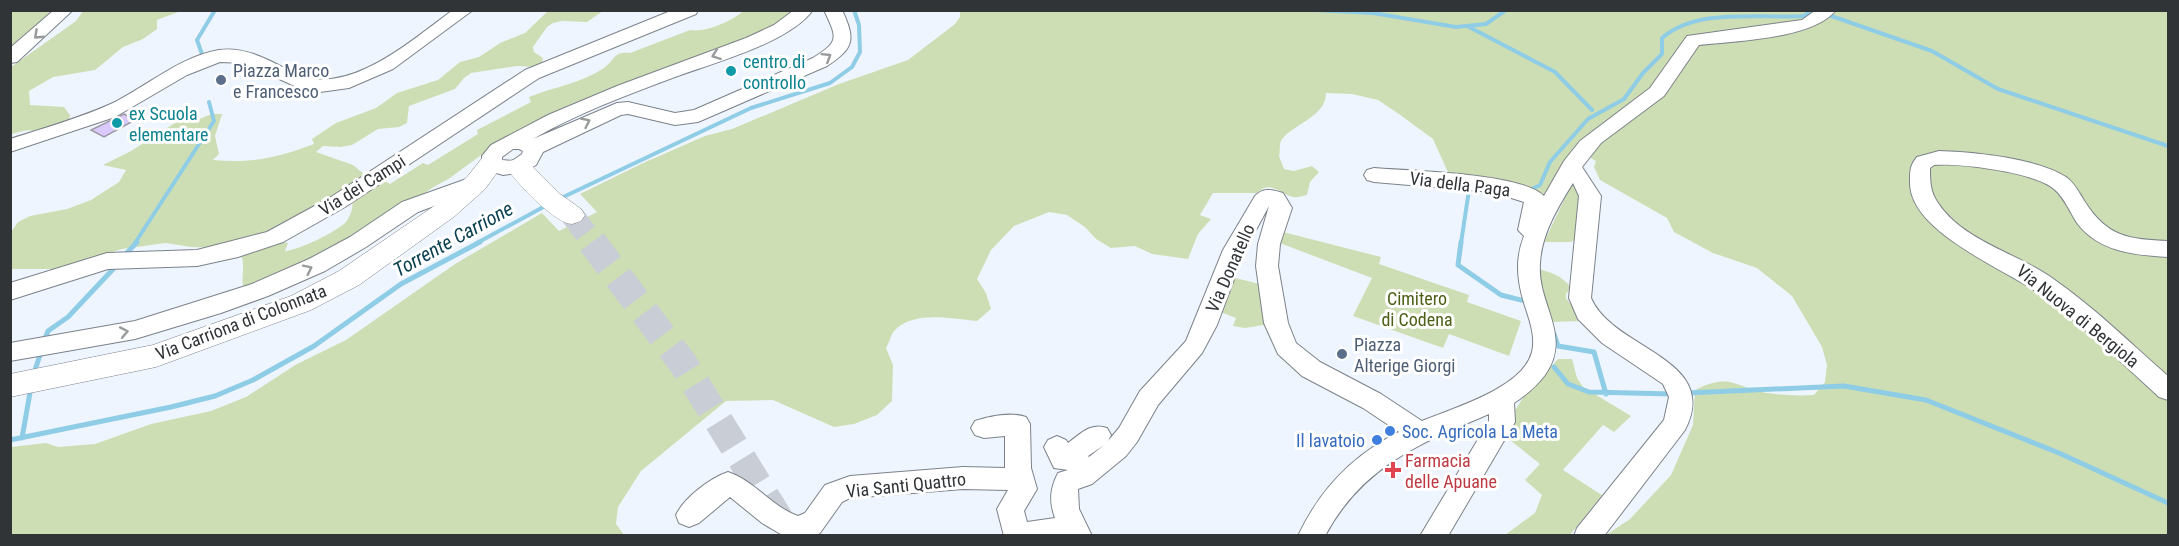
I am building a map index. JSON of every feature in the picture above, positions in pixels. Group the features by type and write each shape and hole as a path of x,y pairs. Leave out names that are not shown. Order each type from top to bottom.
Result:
{"main road":[{"path":"509,162 551,200 569,212"},
{"name":"Via Carriona di Colonnata","path":"10,386 156,356 301,303 349,278 446,210 509,162"}],"street":[{"path":"10,58 64,10"},
{"path":"10,146 107,114 199,61 228,54 249,58 302,83 335,84 373,73 465,10"},
{"name":"Via dei Campi","path":"10,292 107,261 197,258 238,249 275,237 338,202 532,74 690,10"},
{"name":"Via Carriona di Colonnata","path":"788,25 805,10"},
{"path":"833,10 842,29"},
{"path":"1311,536 1324,511 1346,480 1366,463 1421,433 1501,399 1529,378 1539,364 1546,350 1545,330 1528,279 1528,263 1533,241 1571,166 1592,139 1662,87 1693,40 1766,32 1808,24 1828,10"},
{"name":"Via Carriona di Colonnata","path":"825,18 842,29 843,41 830,56 711,111 675,119 628,108 617,109 555,137 509,162 595,102 761,39 804,19 825,18"},
{"name":"Via Nuova di Bergiola","path":"2169,249 2139,248 2112,241 2088,224 2061,182 2044,175 1947,158 1933,158 1922,164 1920,171 1922,192 1933,213 1945,224 1962,239 2012,263 2043,284 2169,390"},
{"path":"17,351 135,330 213,307 260,290 317,265 358,242 410,207 509,162"},
{"path":"1571,166 1584,183 1590,196 1580,298 1586,313 1610,337 1672,378 1681,397 1676,423 1587,536"},
{"name":"Via della Paga","path":"1374,175 1492,184 1527,194 1535,199 1536,206 1528,232 1533,241"},
{"name":"Via Donatello","path":"1062,532 1068,519 1062,492 1072,460 1127,436 1142,407 1161,381 1173,373 1193,348 1210,315 1231,256 1262,201 1268,196 1276,198 1281,208 1269,244 1267,267 1276,323 1286,348 1311,369 1372,401 1421,433"},
{"path":"1433,536 1502,422 1501,399"},
{"path":"984,428 1017,424 1018,468 1024,489 1010,509 1017,534 1062,532"},
{"name":"Via Santi Quattro","path":"689,515 728,483 737,487 772,514 798,528 815,522 835,492 850,487 963,478 1021,479"}],"green space":[{"path":"11,11 61,11 11,48"},
{"path":"83,11 181,11 157,20 157,29 143,39 123,47 95,70 53,77 29,91 30,105 64,107 70,115 69,123 38,133 28,130 11,134 11,67 76,21"},
{"path":"548,11 603,11 587,22 562,21 547,27 533,47 534,52 543,58 542,64 534,67 517,66 471,73 455,89 409,106 407,123 399,127 378,129 352,145 323,146 316,152 353,165 369,178 269,234 225,248 191,247 166,243 122,249 55,269 11,269 11,232 18,222 30,216 67,209 91,200 119,182 126,170 103,165 131,151 178,121 191,122 212,114 222,114 215,136 219,154 213,160 253,160 289,153 314,144 312,139 336,123 376,108 397,93 438,80 460,62 479,57 500,43 525,33"},
{"path":"743,11 791,11 779,27 496,144 450,178 356,240 244,289 241,255 278,241 288,243 285,251 317,240 346,222 351,211 352,200 381,179 390,184 423,163 428,165 478,134 477,130 531,102 529,97 595,73 620,54 630,53 690,30 703,30 718,25"},
{"path":"960,11 2168,11 2168,535 1606,535 1630,519 1671,475 1693,425 1695,390 1725,381 1767,393 1814,395 1825,382 1827,365 1822,347 1792,296 1757,268 1713,253 1674,232 1667,218 1600,180 1594,167 1596,161 1573,148 1548,195 1531,190 1451,179 1433,139 1399,114 1378,100 1352,94 1326,93 1321,108 1281,140 1280,144 1279,156 1284,169 1294,171 1312,166 1319,172 1310,182 1307,195 1293,197 1271,187 1257,193 1213,193 1200,215 1211,219 1198,234 1188,259 1152,254 1135,246 1111,248 1096,239 1085,227 1067,215 1049,212 1014,226 991,250 977,279 986,293 991,309 977,321 922,318 902,324 894,331 886,348 893,365 892,401 877,415 854,424 834,427 773,400 726,401 641,471 618,507 616,524 624,535 11,536 11,447 46,443 58,447 95,444 151,424 211,411 246,397 297,364 346,340 455,264 542,213 559,231 597,212 580,194 705,136 732,129 839,84 908,60 955,24 960,17"},
{"path":"1575,177 1580,183 1578,238 1571,242 1544,242"},
{"name":"Cimitero di Codena","path":"1279,231 1381,257 1379,264 1469,295 1467,302 1521,321 1509,356 1449,334 1443,348 1353,316 1372,278 1277,242"},
{"path":"1535,268 1564,280 1571,288 1566,298 1583,321 1551,322"},
{"path":"1231,277 1260,284 1270,324 1245,328 1233,326 1236,318 1218,311"},
{"path":"1558,359 1572,359 1577,378 1583,387 1631,416 1614,432 1603,425 1563,470 1605,497 1595,504 1570,535 1505,535 1535,513 1542,495 1525,480 1540,464 1501,433 1524,396"}],"building":[{"name":"ex Scuola elementare","path":"124,114 135,120 104,137 91,130"}],"waterway":[{"path":"202,54 197,40 215,10"},
{"name":"Torrente Carrione","path":"559,199 751,108 830,83 852,67 860,52 859,25 854,10"},
{"path":"1314,10 1373,13 1456,27 1486,24 1506,10"},
{"path":"1530,190 1540,185 1550,162 1588,119 1624,99 1643,73 1662,54 1662,38 1677,28 1711,18 1804,16 1811,10"},
{"path":"1814,10 1932,51 1998,89 2168,146"},
{"path":"1469,27 1555,72 1592,110"},
{"path":"135,243 214,121 209,102"},
{"path":"1461,243 1469,190 1475,189"},
{"name":"Torrente Carrione","path":"477,243 547,205"},
{"path":"125,255 137,242"},
{"name":"Torrente Carrione","path":"22,438 171,407 215,396 253,380 314,346 401,284 480,242"},
{"path":"1461,242 1458,265 1501,295 1529,302"},
{"path":"44,341 48,331 68,317 116,266"},
{"path":"1554,334 1558,346 1594,352 1606,392"},
{"path":"34,373 41,352"},
{"path":"1554,367 1568,384 1589,392 1606,392"},
{"path":"1687,393 1844,386 1926,400 2059,453 2168,503"},
{"path":"22,438 31,387"},
{"path":"1606,392 1672,394"},
{"name":"Torrente Carrione","path":"10,440 22,438"}],"tunnel":[{"path":"572,215 593,243"},
{"path":"592,242 684,365 782,524"}],"place":[{"name":"centro di controllo","path":"731,71"},
{"name":"Piazza Marco e Francesco","path":"221,80"},
{"name":"ex Scuola elementare","path":"117,123"},
{"name":"Piazza Alterige Giorgi","path":"1342,354"},
{"name":"Soc. Agricola La Meta","path":"1390,431"},
{"name":"Il lavatoio","path":"1377,440"},
{"name":"Farmacia delle Apuane","path":"1393,470"}]}
